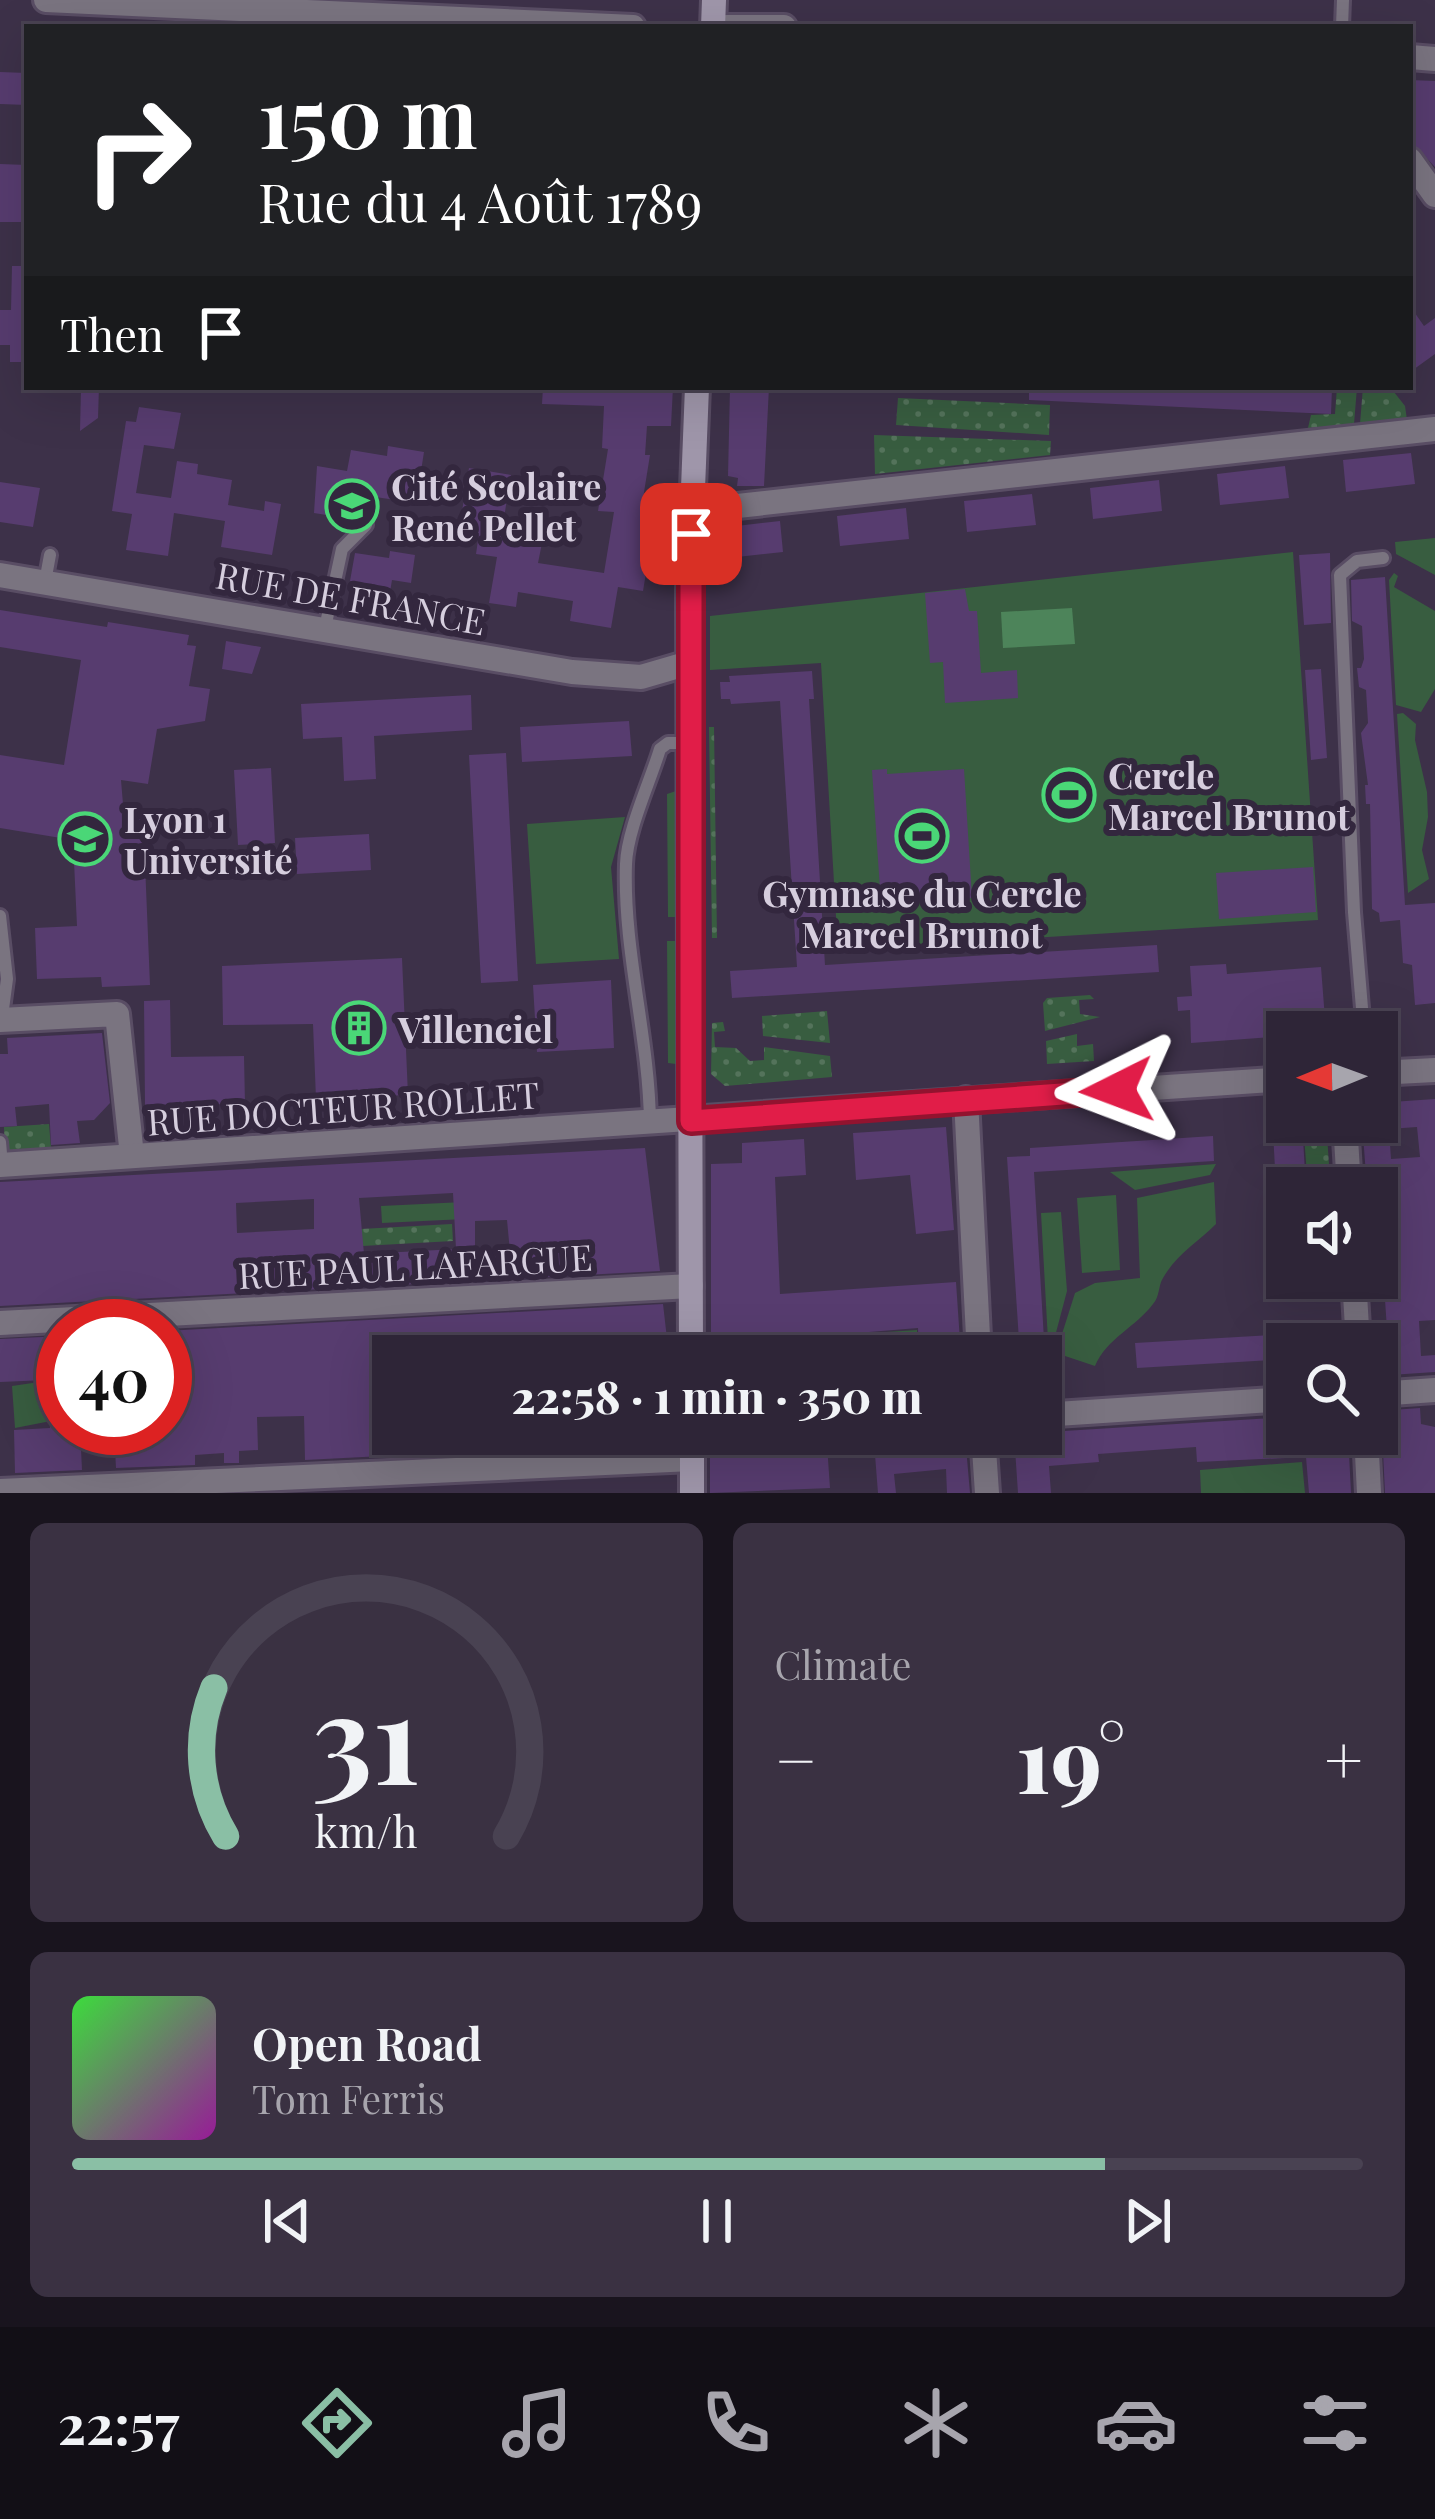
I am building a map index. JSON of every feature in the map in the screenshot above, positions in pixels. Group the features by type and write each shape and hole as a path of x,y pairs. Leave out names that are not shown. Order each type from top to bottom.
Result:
{"main road":[{"path":"691,1335 689,663 697,390"},
{"path":"692,1455 692,1493"}],"street":[{"path":"46,0 205,3 580,24"},
{"path":"1413,164 1435,195"},
{"path":"692,512 1435,429"},
{"name":"RUE DE FRANCE","path":"0,575 621,678 689,663"},
{"path":"1,1011 117,1014 132,1156"},
{"path":"1398,1072 1435,1070"},
{"name":"RUE DOCTEUR ROLLET","path":"1,1157 132,1156 1266,1080"},
{"path":"966,1099 978,1335"},
{"name":"RUE PAUL LAFARGUE","path":"0,1323 691,1286"},
{"path":"1398,1393 1435,1390"},
{"path":"1062,1414 1266,1400"},
{"path":"0,1491 519,1455"},
{"path":"984,1455 987,1493"},
{"path":"1367,1455 1369,1493"}],"lane":[{"path":"325,628 342,549 365,525"},
{"path":"45,582 50,555"},
{"path":"1362,1011 1340,575 1357,561 1383,558"},
{"path":"650,1124 630,952 626,859 660,749 668,743 690,743"},
{"path":"0,916 7,979 1,1011"}],"shaded area":[{"path":"1337,390 1357,390 1354,424 1308,428 1311,415 1335,414"},
{"path":"1363,390 1392,390 1405,406 1407,420 1360,424"},
{"path":"898,398 1050,405 1049,435 896,425"},
{"path":"874,435 1051,441 1050,455 875,474"},
{"path":"1435,538 1435,575 1396,554 1395,542"},
{"name":"Cercle Marcel Brunot","path":"1293,552 1318,920 838,950 821,663 710,670 710,616"},
{"path":"1394,573 1398,576 1394,587 1435,611 1435,689 1421,712 1396,705 1389,580"},
{"path":"1072,608 1075,644 1003,648 1001,612"},
{"path":"1403,713 1416,724 1428,817 1422,850 1429,879 1408,893 1397,714"},
{"path":"709,727 714,727 717,938 712,938"},
{"path":"676,791 675,917 668,917 667,794"},
{"path":"625,817 611,867 619,959 536,964 527,824"},
{"path":"667,941 675,941 676,1064 668,1063"},
{"path":"1090,995 1094,999 1079,1000 1080,1014 1100,1017 1045,1031 1043,1003 1047,998"},
{"path":"827,1011 830,1043 763,1036 762,1016"},
{"path":"723,1022 725,1031 714,1032 715,1047 736,1048 750,1061 764,1060 764,1047 830,1056 832,1077 725,1086 711,1074 712,1023"},
{"path":"1077,1034 1077,1046 1093,1044 1094,1061 1047,1064 1046,1041"},
{"path":"49,1124 51,1148 5,1151 4,1127"},
{"path":"1305,1143 1328,1143 1329,1167 1306,1167"},
{"path":"1216,1164 1210,1175 1135,1190 1110,1172"},
{"path":"1214,1182 1216,1224 1168,1270 1146,1312 1107,1348 1095,1366 1065,1356 1062,1334 1075,1293 1095,1283 1140,1278 1137,1198"},
{"path":"1116,1195 1120,1270 1082,1273 1077,1198"},
{"path":"464,1202 465,1219 382,1223 381,1206"},
{"path":"1061,1212 1067,1291 1055,1335 1048,1335 1041,1213"},
{"path":"452,1224 453,1241 362,1246 361,1229"},
{"path":"917,1330 917,1335 871,1335"},
{"path":"36,1382 36,1424 15,1428 12,1386"},
{"path":"1302,1462 1305,1493 1201,1493 1200,1470"}],"building":[{"path":"0,72 24,73 24,105 0,104"},
{"path":"1413,80 1435,81 1435,167 1413,144"},
{"path":"0,164 24,165 24,222 0,222"},
{"path":"12,266 24,266 24,362 10,362 10,345 0,345 0,310 11,310"},
{"path":"1413,310 1424,326 1435,318 1435,354 1413,370"},
{"path":"81,390 99,390 98,418 80,431"},
{"path":"543,390 673,390 671,426 647,426 645,455 650,455 640,517 655,519 643,591 618,587 611,628 570,621 573,601 518,592 516,607 489,603 497,557 476,554 479,533 459,530 469,468 511,475 501,536 542,543 538,563 604,573 614,512 598,511 608,449 602,448 604,406 542,404"},
{"path":"730,390 769,390 764,486 737,486 738,478 728,476"},
{"path":"1029,390 1332,390 1331,414 1029,400"},
{"path":"139,407 181,413 174,449 144,445 136,493 171,498 177,461 198,464 197,474 232,480 228,505 264,511 265,501 281,504 272,555 221,547 225,521 174,513 168,556 126,550 132,514 112,511 126,421 136,422"},
{"path":"388,446 424,452 416,503 355,494 351,519 314,513 317,466 347,471 351,450 387,456"},
{"path":"1411,453 1415,484 1346,492 1343,460"},
{"path":"1285,466 1289,498 1220,505 1217,474"},
{"path":"1159,480 1162,511 1093,519 1090,488"},
{"path":"0,482 40,488 33,527 0,522"},
{"path":"1032,494 1036,525 967,532 964,501"},
{"path":"906,508 909,539 840,546 837,516"},
{"path":"780,521 783,552 710,560 711,529"},
{"path":"390,551 415,555 411,583 392,580 390,592 350,581 355,553 389,558"},
{"path":"1330,553 1331,623 1304,625 1299,555"},
{"path":"1385,577 1405,905 1435,903 1435,1003 1415,1005 1412,965 1403,963 1400,920 1380,922 1379,913 1372,909 1370,804 1366,804 1361,733 1368,723 1366,690 1359,687 1357,668 1364,659 1362,626 1352,621 1351,580"},
{"path":"965,589 969,611 977,611 981,673 1017,670 1018,698 945,703 943,662 930,663 925,593"},
{"path":"0,610 189,635 187,645 196,646 189,686 210,689 205,721 157,729 148,784 121,780 124,816 143,815 150,985 102,987 101,977 37,979 35,928 77,926 73,840 0,828 0,755 64,765 81,660 0,647"},
{"path":"226,641 261,647 252,674 222,669"},
{"path":"1321,669 1327,758 1311,760 1305,670"},
{"path":"812,671 814,699 809,699 825,965 1157,945 1159,972 732,998 730,971 797,967 780,701 731,704 730,699 721,699 720,682 730,682 729,676"},
{"path":"471,695 472,730 374,736 376,779 344,781 342,737 303,739 301,704"},
{"path":"629,721 632,756 522,762 520,727"},
{"path":"506,753 518,981 481,983 469,755"},
{"path":"271,768 275,843 238,845 234,770"},
{"name":"Gymnase du Cercle Marcel Brunot","path":"887,769 887,774 964,769 972,898 881,904 872,770"},
{"path":"369,834 371,870 297,874 295,838"},
{"path":"1313,867 1316,912 1219,919 1216,873"},
{"name":"Villenciel","path":"402,958 408,1095 316,1099 313,1024 223,1025 222,966"},
{"path":"1226,964 1227,974 1321,967 1324,1011 1266,1011 1266,1038 1191,1043 1190,1010 1178,1011 1177,997 1192,996 1190,966"},
{"path":"611,980 614,1048 537,1052 533,985"},
{"path":"170,1000 171,1057 244,1056 245,1104 145,1105 144,1001"},
{"path":"102,1033 110,1103 94,1120 77,1121 80,1143 51,1145 49,1104 15,1107 17,1126 0,1127 0,1054 8,1054 7,1038"},
{"path":"1435,1099 1435,1320 1419,1321 1421,1356 1435,1355 1435,1372 1398,1374 1398,1323 1387,1323 1385,1299 1398,1299 1398,1167 1365,1167 1364,1143 1390,1143 1391,1159 1420,1157 1417,1127 1398,1128 1398,1102"},
{"path":"946,1127 954,1230 916,1234 910,1175 856,1180 853,1133"},
{"path":"1213,1136 1214,1161 1034,1172 1044,1335 1019,1335 1007,1157 1030,1156 1030,1148"},
{"path":"804,1139 806,1175 775,1177 780,1294 956,1282 960,1335 918,1335 918,1328 869,1335 711,1335 711,1164 742,1163 742,1143"},
{"path":"1274,1143 1303,1143 1305,1167 1275,1167"},
{"path":"645,1148 660,1271 132,1299 36,1299 36,1304 0,1306 0,1182","holes":["453,1193 456,1249 364,1254 359,1198","314,1199 314,1229 237,1233 236,1203","507,1220 510,1252 475,1253 475,1221"]},
{"path":"663,1304 667,1335 372,1335 372,1455 402,1455 305,1460 304,1416 257,1417 258,1450 239,1451 239,1463 224,1463 224,1453 195,1455 195,1465 116,1468 115,1455 192,1455 192,1330"},
{"path":"1266,1335 1266,1360 1137,1368 1135,1343"},
{"path":"36,1337 36,1380 0,1382 0,1339"},
{"path":"1420,1408 1421,1424 1435,1427 1435,1493 1385,1493 1383,1455 1398,1455 1398,1410"},
{"path":"1266,1418 1266,1455 1349,1455 1351,1493 1309,1493 1306,1457 1197,1462 1196,1447 1098,1454 1099,1462 1049,1466 1051,1493 1018,1493 1015,1455 1062,1455 1062,1431"},
{"path":"36,1429 36,1455 81,1455 82,1470 15,1473 14,1430"},
{"path":"710,1455 828,1455 830,1488 710,1493"},
{"path":"875,1455 967,1455 970,1493 947,1493 946,1469 894,1474 896,1493 878,1493"}],"place":[{"name":"Cité Scolaire René Pellet","path":"352,506"},
{"name":"Cercle Marcel Brunot","path":"1069,795"},
{"name":"Gymnase du Cercle Marcel Brunot","path":"922,836"},
{"name":"Lyon 1 Université","path":"85,839"},
{"name":"Villenciel","path":"359,1028"}],"route":[{"path":"691,534 691,1121 1117,1090"}]}
